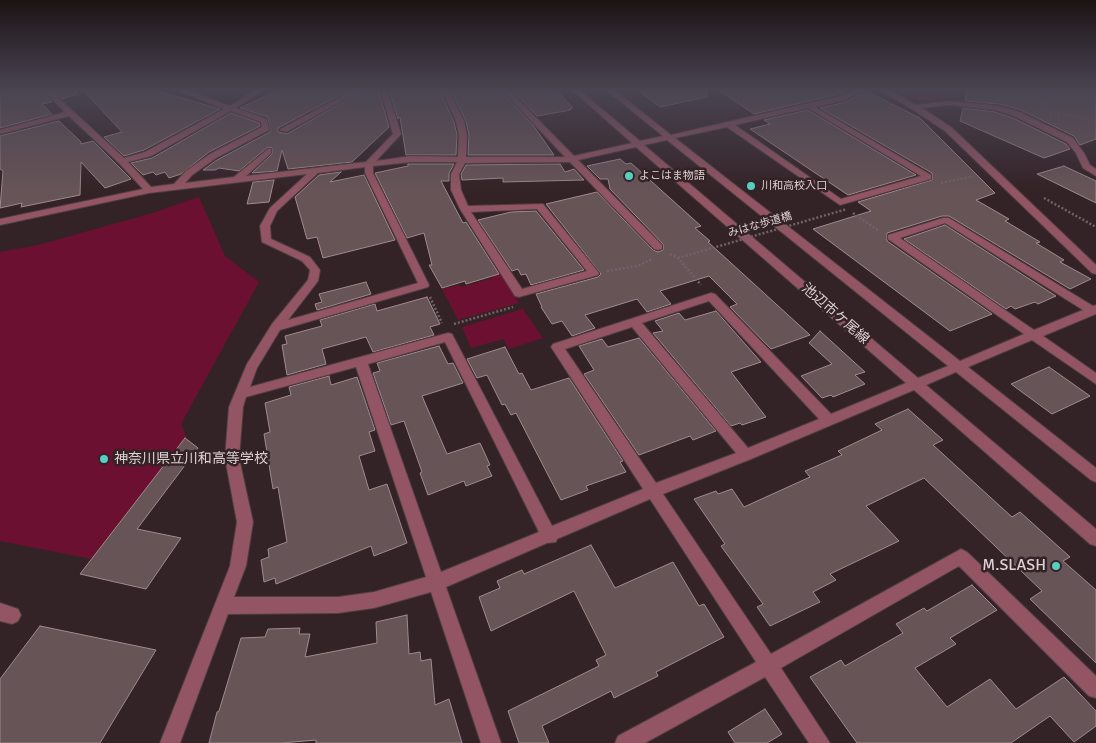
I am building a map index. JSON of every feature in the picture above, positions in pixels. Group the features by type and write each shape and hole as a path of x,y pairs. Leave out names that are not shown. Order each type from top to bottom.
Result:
{"street":[{"path":"0,132 33,124"},
{"path":"81,124 122,161 149,190"},
{"path":"122,161 148,154 203,124"},
{"path":"177,186 189,173 213,156 266,128 265,124"},
{"path":"283,130 295,124"},
{"path":"276,327 424,285 369,173 369,163 397,134 394,124"},
{"path":"461,124 463,135 462,160 455,174 456,190 465,209 519,293 594,273 540,206 465,209"},
{"path":"538,124 659,252"},
{"name":"池辺市ケ尾線","path":"614,124 1096,539"},
{"path":"651,124 1096,476"},
{"path":"0,222 149,190 369,163 411,159 572,158 728,124 840,202 928,177 839,124"},
{"path":"939,124 948,130 1096,271"},
{"path":"1036,124 1070,140 1080,153 1086,166 1096,173"},
{"path":"237,179 268,151"},
{"path":"170,743 238,566 245,522 232,458 236,407 251,367 276,327 313,281 315,270 306,258 266,240 265,226 273,210 315,171"},
{"path":"892,237 946,220 1094,310"},
{"path":"892,237 1096,379"},
{"path":"1082,258 1096,258"},
{"path":"820,743 557,347 711,297 830,420"},
{"path":"222,606 338,605 374,600 436,584 550,537 654,491 746,455 1094,310"},
{"path":"634,321 746,455"},
{"path":"241,394 361,362 446,332 550,537"},
{"path":"361,362 491,743"},
{"path":"625,743 961,557 1096,689"}],"path":[{"path":"1041,196 1096,227"},
{"path":"840,202 884,235 892,237"},
{"name":"みはな歩道橋","path":"711,297 678,258 847,209"},
{"path":"594,273 637,266 659,252"},
{"path":"424,285 446,332 526,304 519,293"}],"shaded area":[{"path":"199,197 225,256 259,282 181,424 186,437 91,559 0,541 0,252 38,245 149,214"},
{"path":"496,265 519,303 458,320 442,289 459,285 461,287 493,278 487,268"},
{"path":"523,309 543,338 509,349 503,339 471,348 462,327"}],"building":[{"path":"0,124 16,124 0,128"},
{"path":"48,124 62,124 81,144 93,141 131,179 105,188 81,162 80,195 21,207 22,203 0,208 3,171 0,169 0,136"},
{"path":"114,124 193,124 144,150 124,156 104,137 122,132"},
{"path":"212,124 259,124 260,126 209,152 181,174 169,178 165,172 156,175 153,172 143,175 131,163 152,158"},
{"path":"269,124 286,124 278,128 278,132 287,134 305,124 388,124 389,127 352,162 288,169 282,150 277,171 252,173 272,154 272,148 268,147 239,171 219,168 203,170 217,160 270,132"},
{"path":"401,124 454,124 457,135 456,155 406,155"},
{"path":"467,124 532,124 554,155 468,155 469,135"},
{"path":"770,124 831,124 916,175 848,195 750,129"},
{"path":"847,124 926,124 995,193 976,200 1009,219 1005,221 1040,242 1036,243 1064,260 1060,262 1091,279 1070,289 949,216 942,216 887,233 887,241 992,314 950,331 813,229 871,211 858,202 932,180 932,173"},
{"path":"966,124 1025,124 1066,144 1070,149 1044,158"},
{"path":"1049,124 1096,124 1096,139 1080,145 1074,136"},
{"path":"620,159 626,164 631,163 701,226 695,228 710,241 708,242 810,335 771,349 730,307 737,304 709,276 660,291 671,304 647,312 637,299 585,315 595,328 572,336 562,321 552,324 541,307 536,294 598,277 601,274 546,204 597,192 653,250 658,252 663,250 663,244 610,189 608,179 600,179 587,166"},
{"path":"408,164 454,164 449,173 449,181 441,181 463,223 466,222 499,274 466,284 465,281 442,288 429,265 432,265 424,233 407,238 375,173 408,166"},
{"path":"560,164 565,172 574,169 584,180 503,182 503,178 462,180 461,174 466,165"},
{"path":"1064,166 1096,181 1096,203 1037,174"},
{"path":"341,172 330,182 364,175 395,240 323,258 317,237 307,239 295,197 319,175"},
{"path":"274,180 269,202 247,204 253,182"},
{"path":"536,211 584,270 531,285 526,274 521,275 518,269 512,271 478,220 511,212"},
{"path":"945,225 1056,296 1038,304 1035,302 1015,309 1011,306 1006,309 904,239"},
{"path":"366,282 371,294 317,310 315,304 322,302 319,294"},
{"path":"427,297 440,324 430,327 434,335 373,352 366,337 322,349 326,364 287,375 282,345 287,344 285,336 322,326 320,320 375,304 377,311"},
{"path":"716,311 761,362 731,372 766,417 742,425 740,423 731,426 653,333 663,331 655,321 679,313 685,320"},
{"path":"820,331 865,372 855,375 865,384 833,397 831,395 822,398 801,376 832,364 809,343"},
{"path":"639,338 716,431 693,440 690,436 639,455 584,374 594,370 579,346 602,339 608,347"},
{"path":"439,346 448,364 453,363 463,383 422,396 447,454 480,443 490,465 487,466 492,476 466,486 464,481 428,495 404,421 391,425 373,373 380,371 377,363"},
{"path":"505,347 519,374 522,373 531,390 569,378 623,461 620,462 626,472 586,486 588,490 561,500 516,413 511,415 505,404 502,405 487,375 477,378 467,359"},
{"path":"1049,367 1090,396 1052,414 1011,384"},
{"path":"329,376 331,385 357,377 375,430 369,432 375,451 359,456 369,490 387,484 407,543 374,556 371,546 276,584 275,578 264,582 261,560 269,557 268,549 287,542 278,487 273,489 264,434 270,432 265,403 291,395 289,387"},
{"path":"908,409 943,440 933,445 1012,517 1020,512 1070,557 1063,561 1096,590 1096,663 1030,599 1042,591 924,478 866,506 899,541 830,574 836,580 813,592 820,602 770,626 757,607 763,604 721,546 725,544 694,499 716,491 718,494 732,489 744,507 810,477 805,471 842,455 838,451 882,430 875,424"},
{"path":"185,438 198,448 137,529 181,538 146,589 80,574"},
{"path":"591,545 615,588 673,562 699,606 704,604 724,637 656,672 658,676 614,698 611,691 542,726 549,743 519,743 508,711 599,666 596,660 606,655 574,591 491,631 479,597 500,588 497,581 522,570 524,574"},
{"path":"972,585 997,610 950,638 956,644 915,668 947,707 990,679 1016,709 1064,677 1096,711 1096,726 1074,742 1050,716 1011,743 857,743 810,677 841,660 845,666 903,633 896,624 924,608 927,611"},
{"path":"407,615 409,654 420,652 421,661 431,659 435,705 449,699 462,743 316,743 316,740 282,743 209,743 241,638 265,637 268,629 300,628 299,634 310,634 305,657 377,643 376,622"},
{"path":"40,626 156,650 100,743 0,743 0,679"},
{"path":"765,709 782,734 767,743 735,743 728,732"}],"place":[{"name":"よこはま物語","path":"629,176"},
{"name":"川和高校入口","path":"751,186"},
{"name":"神奈川県立川和高等学校","path":"104,459"},
{"name":"M.SLASH","path":"1056,566"}]}
